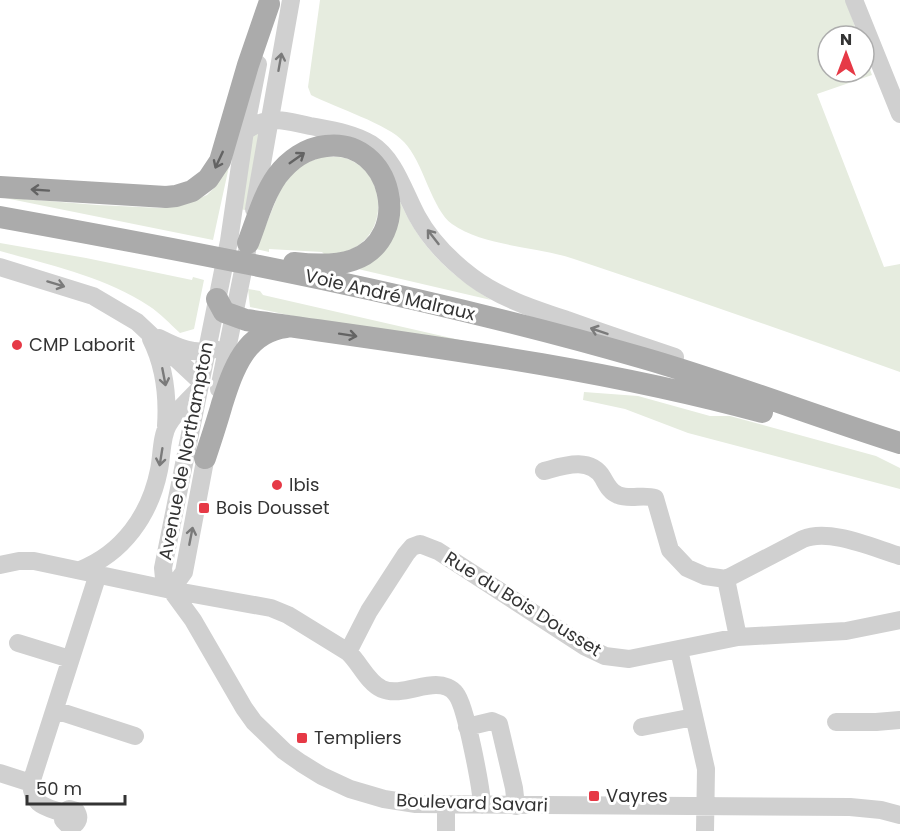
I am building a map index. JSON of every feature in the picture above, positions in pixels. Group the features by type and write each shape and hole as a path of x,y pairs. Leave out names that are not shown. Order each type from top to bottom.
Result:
{"main road":[{"path":"0,187 166,197 185,194 197,187 208,179 220,161 248,65 270,2"},
{"path":"331,145 346,147 365,155 375,165 387,187 390,209 386,228 368,252 351,261 338,263 258,262 266,192 284,167 306,151 331,145"},
{"name":"Voie André Malraux","path":"0,217 197,258"},
{"name":"Voie André Malraux","path":"0,226 197,258 258,262 772,402 895,442"},
{"path":"217,299 224,312 234,317 612,376 694,393 895,442"},
{"path":"206,458 230,380 245,350 268,331 291,326"}],"street":[{"name":"Avenue de Northampton","path":"270,2 245,131 229,241 163,568 164,578 171,590 184,572 234,317 258,262 270,119 291,0"},
{"path":"854,0 900,114"},
{"path":"245,131 270,119 349,134 373,145 389,162 418,218 435,241 457,263 490,288 531,308 776,392 895,442"},
{"path":"0,267 93,296 148,331 182,348 206,352 228,344"},
{"path":"148,331 199,386 166,427"},
{"path":"80,570 95,564 115,550 141,519 153,496 157,482 166,427 167,398 162,367 148,331"},
{"path":"544,471 585,464 600,473 609,488 617,495 630,498 652,497 657,502 668,545 677,559 699,574 726,579 803,539 817,535 841,539 900,556"},
{"name":"Rue du Bois Dousset","path":"348,652 369,611 406,554 420,544 438,551 599,654 629,659 738,637 846,631 900,620"},
{"path":"0,565 34,561 277,610 348,652 375,684 385,690 394,691 436,685 450,688 459,699 480,787 482,806"},
{"path":"63,813 39,804 33,796 31,783 98,574"},
{"path":"726,579 738,637"},
{"name":"Boulevard Savari","path":"171,590 193,620 254,722 284,751 322,777 366,794 401,802 482,806 849,807 881,810 900,815"},
{"path":"18,643 70,659"},
{"path":"679,650 706,769 705,831"},
{"path":"55,710 135,736"},
{"path":"642,727 694,717"},
{"path":"836,722 900,720"},
{"path":"466,727 492,721 501,726 516,806"},
{"path":"0,773 31,783"},
{"path":"446,804 446,831"}],"shaded area":[{"path":"320,0 846,0 854,24 816,24 816,84 846,84 817,94 884,267 900,264 900,372 574,259 495,242 465,232 445,217 411,150 404,142 386,129 311,95 308,87"},
{"path":"238,125 213,240 0,197 161,208 193,201 207,195 216,186"},
{"path":"262,126 245,210 240,209 250,135"},
{"path":"322,157 345,158 359,165 369,175 378,202 373,229 352,249 338,253 324,254 322,252 269,249 269,252 256,249 281,188 300,165"},
{"path":"399,199 416,231 437,258 462,280 491,300 358,269 379,256"},
{"path":"0,243 192,280 193,277 204,280 194,329 180,333 153,309 114,287 58,267 0,251"},
{"path":"248,289 260,291 263,295 486,346 307,319 250,307"},
{"path":"584,392 638,396 710,416 730,416 876,456 900,468 900,489 688,433 625,409 583,400"}],"place":[{"name":"CMP Laborit","path":"17,345"},
{"name":"Ibis","path":"277,485"},
{"name":"Bois Dousset","path":"204,508"},
{"name":"Templiers","path":"302,738"},
{"name":"Vayres","path":"594,796"}]}
